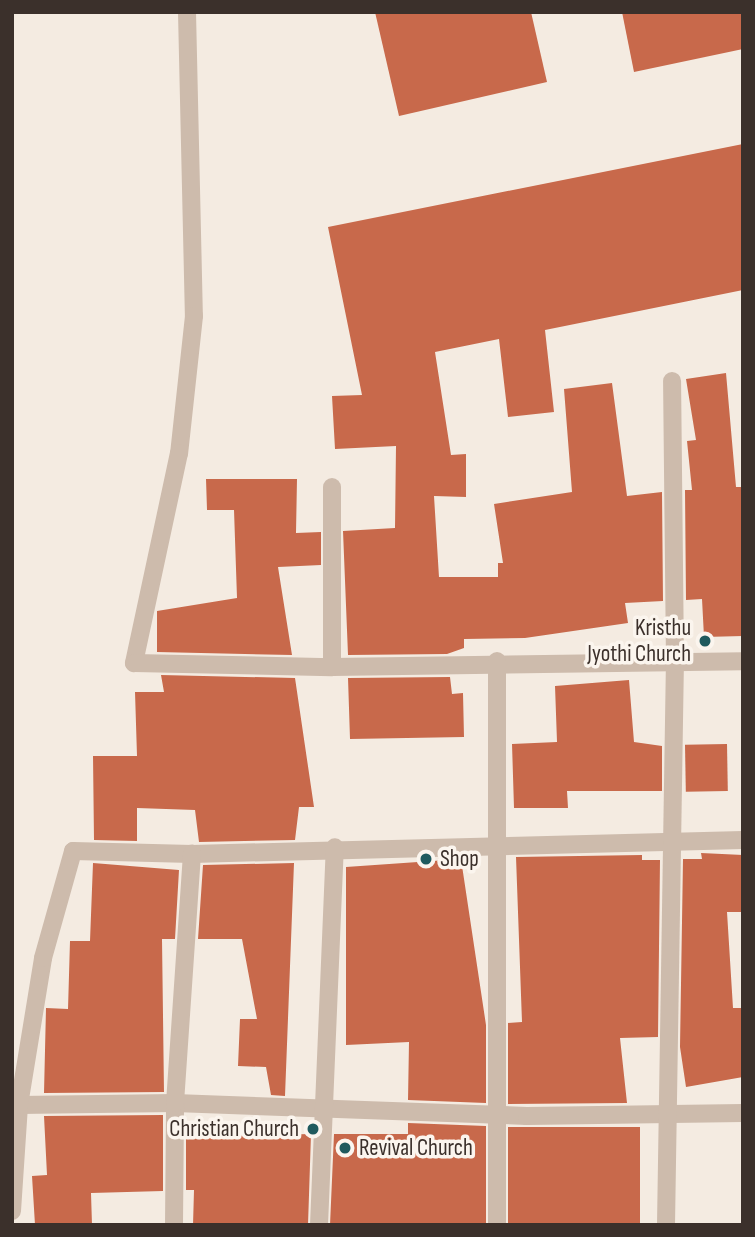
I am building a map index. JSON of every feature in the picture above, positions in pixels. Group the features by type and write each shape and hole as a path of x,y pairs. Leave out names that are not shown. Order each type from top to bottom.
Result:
{"street":[{"path":"187,12 194,316 179,453 134,663 332,667 497,661 743,661"},
{"path":"666,1225 676,661 672,381"},
{"path":"332,487 332,667"},
{"path":"496,1225 499,1115 494,847 497,661"},
{"path":"12,1211 19,1105 43,958 73,851 192,854 335,847 494,847 743,840"},
{"path":"319,1225 335,847"},
{"path":"174,1225 175,1103 192,854"},
{"path":"19,1105 175,1103 499,1115 743,1113"}],"building":[{"path":"375,12 531,12 547,82 399,116"},
{"path":"622,12 743,12 743,49 634,72"},
{"path":"743,144 743,290 545,330 554,412 508,417 499,339 435,352 451,455 466,454 466,497 434,496 439,577 498,577 498,563 503,563 494,504 572,492 564,389 612,383 627,496 662,492 663,601 625,603 628,623 525,638 464,639 464,648 447,654 348,655 343,531 395,528 396,446 335,449 332,396 362,395 328,227"},
{"path":"726,373 736,487 743,487 743,636 704,637 702,599 686,600 685,490 692,490 687,441 696,440 686,379"},
{"path":"206,479 297,479 296,533 321,532 321,565 278,567 292,655 157,652 157,611 237,598 234,510 207,510"},
{"path":"161,675 295,678 314,807 299,807 295,840 199,842 195,810 137,808 137,841 94,840 93,756 137,756 135,692 164,692"},
{"path":"450,677 452,694 463,693 464,737 350,739 348,678"},
{"path":"629,680 634,742 662,746 662,791 567,791 568,808 514,808 512,744 557,742 555,686"},
{"path":"727,744 728,791 686,792 685,745"},
{"path":"701,853 743,855 743,912 727,912 733,1008 743,1008 743,1077 686,1087 680,1047 683,859 702,859"},
{"path":"642,855 642,860 660,860 658,1037 620,1038 627,1103 508,1104 508,1023 522,1022 516,857"},
{"path":"461,859 486,1025 486,1103 408,1100 409,1042 346,1045 346,867"},
{"path":"93,863 179,870 175,939 162,939 164,1092 44,1093 46,1008 68,1009 70,941 90,941"},
{"path":"294,863 285,1096 271,1095 266,1067 238,1066 240,1019 257,1019 242,939 198,939 203,865"},
{"path":"163,1115 163,1191 91,1193 92,1225 35,1225 32,1176 47,1175 44,1116"},
{"path":"408,1123 486,1126 486,1225 330,1225 334,1134 408,1134"},
{"path":"186,1126 228,1126 228,1136 311,1134 308,1225 193,1225 194,1190 186,1190"},
{"path":"508,1127 640,1127 640,1225 508,1225"}],"place":[{"name":"Kristhu Jyothi Church","path":"705,641"},
{"name":"Shop","path":"426,859"},
{"name":"Christian Church","path":"313,1129"},
{"name":"Revival Church","path":"345,1148"}]}
